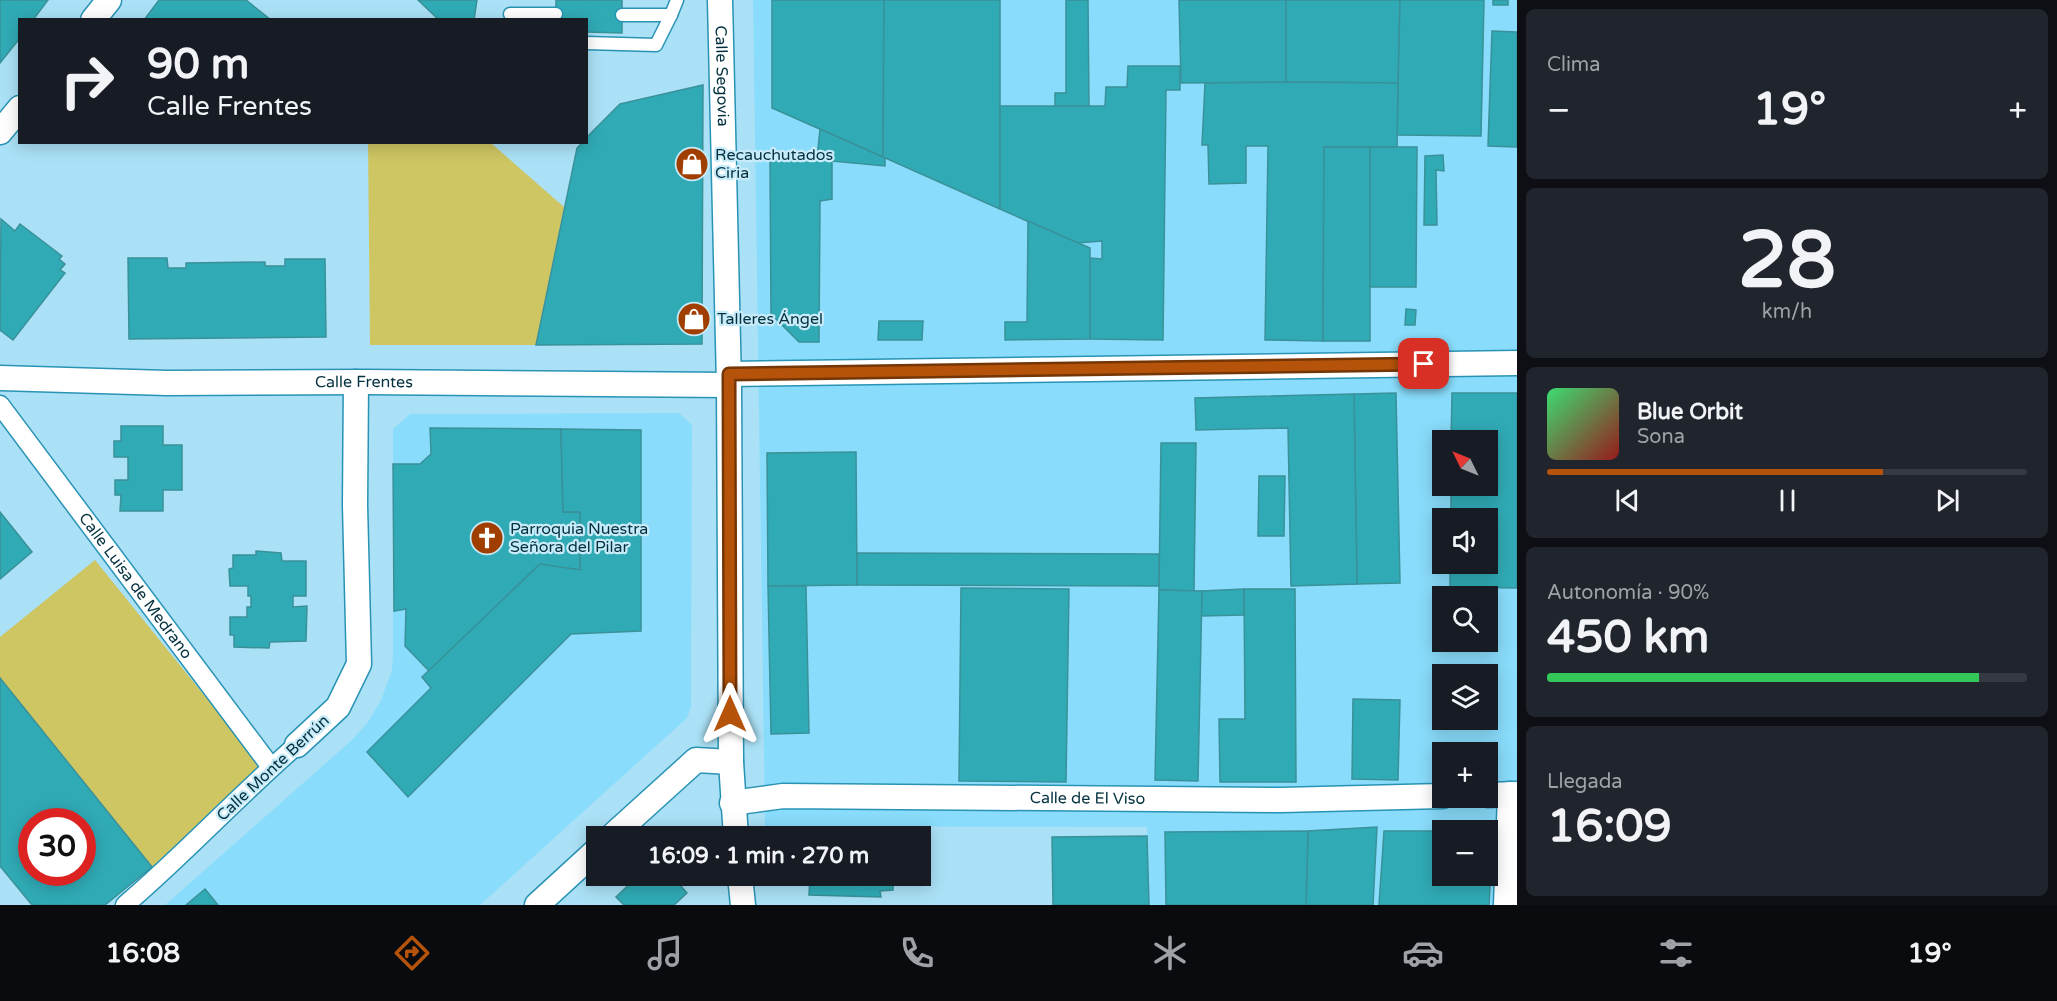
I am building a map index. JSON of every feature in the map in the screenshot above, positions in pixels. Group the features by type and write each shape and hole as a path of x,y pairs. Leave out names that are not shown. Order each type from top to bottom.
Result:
{"street":[{"path":"95,18 109,0"},
{"name":"Calle Segovia","path":"720,0 729,379 731,762 735,826"},
{"path":"0,132 18,110"},
{"name":"Calle Frentes","path":"0,378 167,383 729,379 1517,363"},
{"name":"Calle Monte Berrún","path":"125,905 166,871 271,767 338,707 359,664 356,382"},
{"name":"Calle Luisa de Medrano","path":"0,405 271,767"},
{"path":"623,826 696,760 731,762"},
{"path":"1505,794 1506,905"},
{"name":"Calle de El Viso","path":"732,803 783,796 1281,800 1432,796"},
{"path":"537,905 586,860"},
{"path":"741,886 743,905"}],"lane":[{"path":"511,0 510,17 556,14"},
{"path":"588,43 656,45 676,0"},
{"path":"622,15 671,15"}],"shaded area":[{"path":"753,0 1517,0 1517,905 1149,905 1147,827 765,826"},
{"path":"368,144 492,144 564,207 536,345 370,345"},
{"path":"679,413 692,425 691,707 687,718 480,905 165,905 352,740 368,722 381,700 392,670 393,653 393,429 410,414"},
{"path":"95,560 262,767 152,867 0,678 0,637"}],"building":[{"path":"0,0 48,0 34,18 18,18 18,40 0,63"},
{"path":"159,0 246,0 268,18 146,18"},
{"path":"418,0 477,0 474,18 437,18"},
{"path":"556,0 622,0 622,33 588,32 588,18 556,18"},
{"path":"772,0 884,0 883,157 772,108"},
{"path":"884,0 1000,0 1000,209 883,157"},
{"path":"1066,0 1088,0 1089,106 1055,106 1055,93 1066,93"},
{"path":"1179,0 1286,0 1286,82 1181,83"},
{"path":"1286,0 1400,0 1398,83 1286,82"},
{"path":"1400,0 1484,0 1481,136 1397,135"},
{"path":"1493,0 1508,0 1508,5 1493,5"},
{"path":"1492,31 1517,32 1517,147 1488,146"},
{"path":"1128,66 1180,66 1180,90 1166,90 1163,340 1090,339 1090,258 1102,259 1102,241 1077,243 1000,209 1000,106 1105,106 1106,87 1127,87"},
{"path":"1205,83 1398,83 1397,147 1324,147 1323,341 1265,340 1268,146 1246,146 1246,183 1209,184 1208,145 1202,145"},
{"path":"703,85 702,344 536,345 577,148 581,144 588,144 588,136 620,104"},
{"path":"820,129 885,158 885,166 832,161 832,199 820,201 819,342 799,342 771,314 770,158 817,158"},
{"path":"1324,147 1370,147 1370,341 1323,341"},
{"path":"1370,147 1417,147 1416,287 1370,287"},
{"path":"1443,155 1444,171 1436,170 1437,225 1424,225 1425,156"},
{"path":"1,219 15,231 20,224 62,256 59,259 65,264 60,270 65,273 13,340 0,330"},
{"path":"1028,221 1090,248 1090,339 1005,340 1005,322 1027,322"},
{"path":"128,258 167,258 168,268 186,268 186,263 265,262 265,266 285,266 285,259 325,259 326,337 129,339"},
{"path":"1406,309 1416,310 1415,325 1405,325"},
{"path":"879,321 923,321 922,340 878,340"},
{"path":"1396,393 1400,583 1357,584 1354,394"},
{"path":"1452,393 1517,393 1517,588 1450,586 1450,574 1498,574 1498,508 1451,508 1451,496 1498,496 1498,430 1451,430"},
{"path":"1354,394 1357,584 1291,586 1288,428 1196,430 1195,398"},
{"path":"121,426 163,426 163,445 182,445 182,490 163,490 163,511 120,511 121,495 115,495 115,480 128,480 128,457 114,457 114,441 121,441"},
{"name":"Parroquia Nuestra Señora del Pilar","path":"430,428 561,429 563,512 580,512 580,570 540,564 429,671 405,646 406,609 394,611 393,464 420,464 431,454"},
{"path":"561,429 641,430 641,631 571,634 408,797 367,752 431,688 422,677 540,564 580,570 580,512 563,512"},
{"path":"1161,443 1196,443 1194,591 1159,590"},
{"path":"856,452 857,585 768,586 767,453"},
{"path":"1259,476 1285,476 1284,536 1258,536"},
{"path":"0,512 32,552 0,579"},
{"path":"256,551 281,553 282,561 306,561 306,596 293,596 293,607 307,606 306,641 270,642 269,648 234,647 234,635 230,635 230,617 247,617 247,607 251,607 251,596 248,596 248,586 230,586 229,569 233,568 233,555 256,555"},
{"path":"857,553 1159,554 1159,586 857,585"},
{"path":"768,586 806,586 809,733 771,734"},
{"path":"961,588 1069,589 1066,782 959,781"},
{"path":"1244,589 1244,615 1201,616 1202,591"},
{"path":"1244,589 1295,589 1296,782 1220,782 1219,719 1245,719"},
{"path":"1159,590 1202,591 1198,781 1155,780"},
{"path":"0,678 152,867 105,905 32,905 0,866"},
{"path":"1353,699 1400,700 1398,780 1352,779"},
{"path":"1377,827 1373,905 1306,905 1308,831"},
{"path":"1308,831 1306,905 1166,905 1165,832"},
{"path":"1384,831 1432,831 1432,886 1490,886 1489,905 1379,905"},
{"path":"1147,836 1149,905 1053,905 1052,837"},
{"path":"628,886 681,886 687,893 674,905 624,905 616,897"},
{"path":"809,886 893,886 893,890 880,891 881,897 809,895"},
{"path":"205,889 218,905 186,905"}],"place":[{"name":"Recauchutados Ciria","path":"692,164"},
{"name":"Talleres Ángel","path":"694,319"},
{"name":"Parroquia Nuestra Señora del Pilar","path":"487,538"}],"route":[{"path":"730,714 729,374 1424,364"}]}
